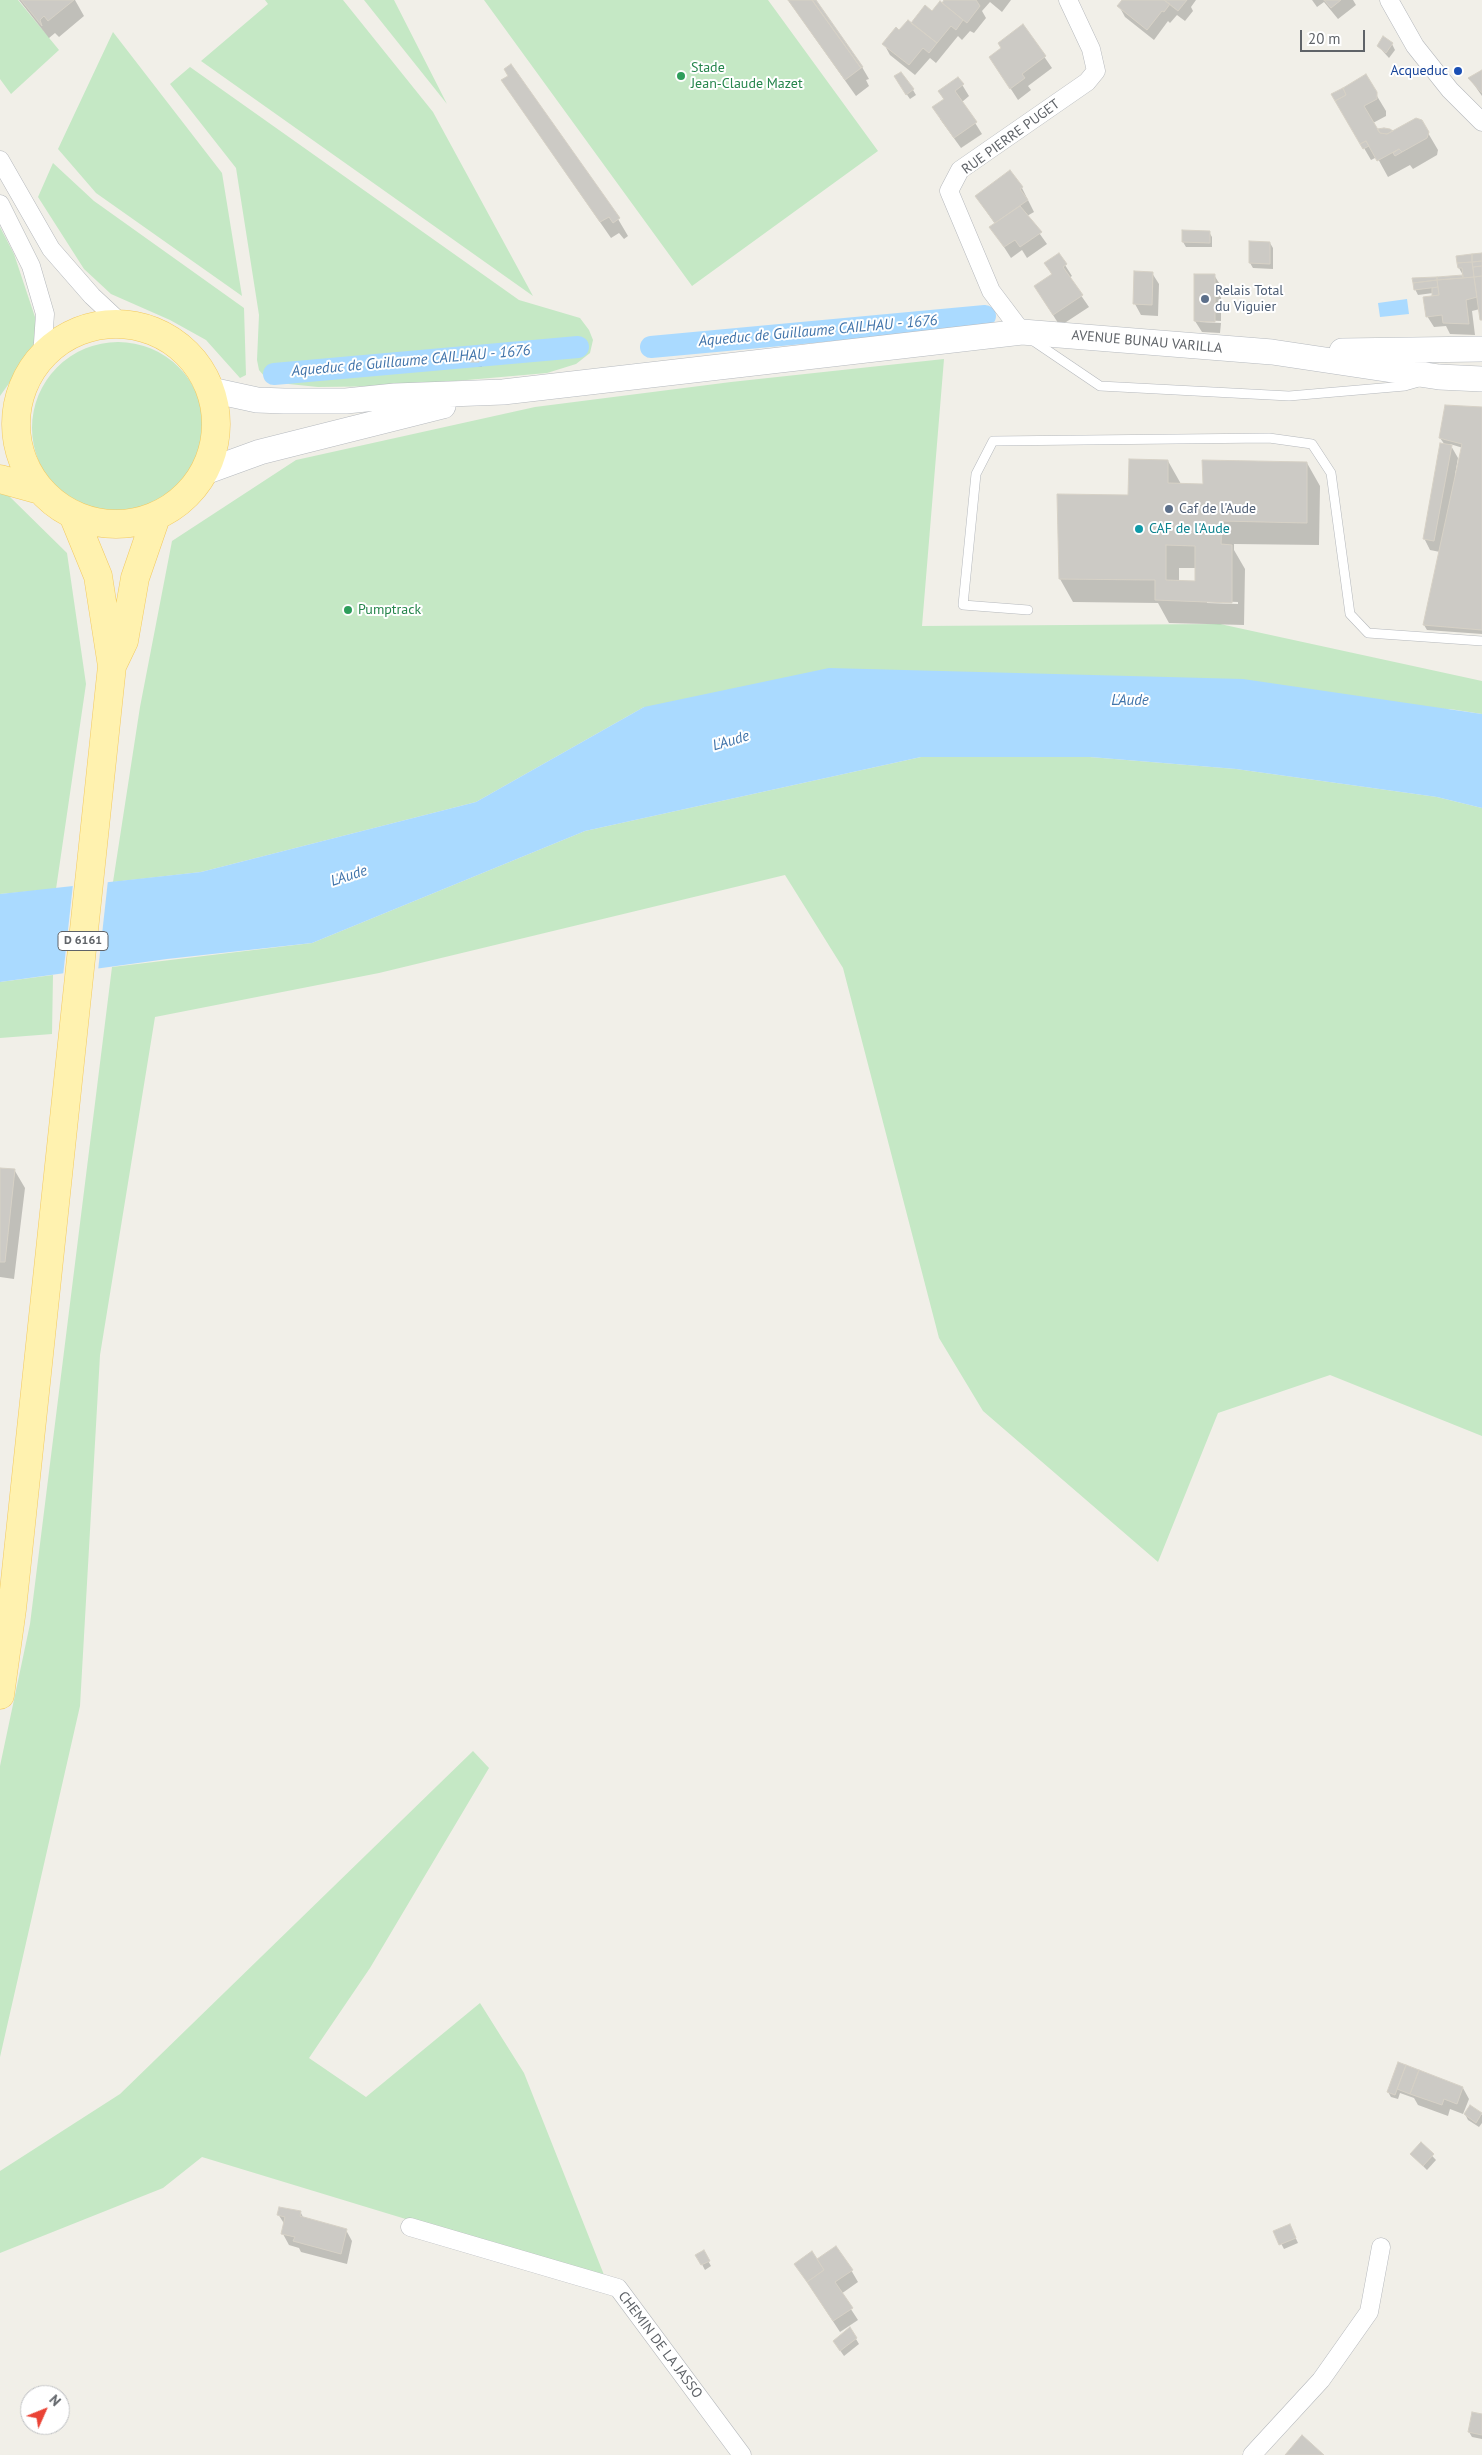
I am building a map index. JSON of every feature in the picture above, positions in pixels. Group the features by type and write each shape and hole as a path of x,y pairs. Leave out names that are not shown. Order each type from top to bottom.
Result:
{"main road":[{"path":"108,324 122,324 160,334 177,344 191,357 211,390 216,410 217,432 213,451 205,472 184,499 156,517 133,524 114,525 73,515 40,490 23,462 10,404 42,356 65,338 79,330 108,324"},
{"name":"AVENUE BUNAU VARILLA","path":"503,392 1022,332 1272,352 1439,377 1482,379"},
{"name":"AVENUE BUNAU VARILLA","path":"1272,352 1482,349"},
{"path":"211,390 257,400 284,401 346,401 395,396 503,392"},
{"path":"205,472 260,452 392,417 503,392"},
{"path":"0,479 40,490"},
{"name":"D 6161","path":"0,1695 62,1140 112,666 98,576 73,515"},
{"name":"D 6161","path":"112,666 124,641 135,578 156,517"}],"street":[{"name":"RUE PIERRE PUGET","path":"1022,332 991,291 949,191 960,170 1087,82 1096,71 1091,49 1068,0"},
{"path":"1389,0 1414,46 1450,90 1482,122"},
{"path":"0,160 51,249 92,296 122,324"},
{"path":"0,204 31,266 45,314 42,356"},
{"name":"CHEMIN DE LA JASSO","path":"410,2227 618,2288 742,2455"},
{"path":"1252,2455 1321,2380 1369,2312 1382,2247"}],"lane":[{"path":"1022,332 1100,386 1289,396 1405,386 1439,377"},
{"path":"1028,610 963,605 976,474 993,441 1268,438 1312,444 1331,473 1350,614 1368,633 1482,641"}],"green space":[{"path":"0,0 18,0 59,50 11,94 0,79"},
{"path":"265,0 343,0 433,112 533,296 201,61 268,4"},
{"path":"364,0 394,0 447,104"},
{"name":"Stade Jean-Claude Mazet","path":"484,0 768,0 878,151 692,286"},
{"path":"113,32 222,173 242,296 96,193 58,149"},
{"path":"190,67 519,300 580,318 589,330 593,340 590,353 576,364 547,373 396,386 318,387 269,382 259,370 257,360 259,315 236,168 170,84"},
{"path":"53,163 94,201 244,308 246,375 240,378 206,340 170,320 111,294 84,269 38,197"},
{"path":"0,227 14,254 38,326 32,351 0,396"},
{"path":"110,342 126,342 159,352 179,367 194,387 202,411 204,428 202,445 194,469 179,489 159,504 143,510 126,514 110,514 77,504 52,483 42,469 36,453 32,436 32,420 42,387 63,362 77,352 93,346"},
{"path":"944,359 922,626 1220,624 1482,681 1482,714 1450,709 644,707 476,802 201,872 113,882 140,707 172,541 296,460 535,407 731,382"},
{"path":"0,494 7,494 67,553 86,684 56,889 0,894"},
{"path":"921,757 1090,757 1236,769 1437,797 1482,808 1482,1436 1330,1375 1218,1413 1158,1562 983,1411 939,1338 843,968 785,875 379,973 155,1017 100,1355 80,1706 0,2057 0,1766 30,1624 112,967 312,943 585,831"},
{"path":"53,975 52,1034 0,1038 0,982"},
{"path":"473,1751 489,1768 370,1968 309,2058 366,2097 480,2003 524,2073 606,2280 202,2157 163,2188 0,2253 0,2171 120,2094"}],"water":[{"path":"1407,299 1409,314 1380,317 1378,303"},
{"name":"L'Aude","path":"829,668 1243,679 1482,714 1482,808 1437,797 1236,769 1090,757 921,757 585,831 312,943 167,959 0,982 0,894 201,872 476,802 644,707"}],"pier":[{"path":"108,880 98,971 63,976 73,884"}],"building":[{"path":"21,0 74,0 48,21 44,16 40,20 42,26"},
{"path":"788,0 812,0 861,68 845,80"},
{"path":"812,0 816,0 863,67 861,68"},
{"path":"944,0 976,0 980,6 967,23 942,3"},
{"path":"1122,0 1164,0 1170,4 1147,30 1117,6"},
{"path":"1164,0 1187,0 1178,11"},
{"path":"1324,0 1341,0 1331,8"},
{"path":"940,1 963,20 956,30 951,26 937,43 911,23 925,5 932,11"},
{"path":"908,20 937,43 929,53 923,48 909,65 882,44 896,27 899,30"},
{"path":"1023,24 1046,56 1022,74 1025,78 1010,89 989,57 1001,48 998,43"},
{"path":"1383,36 1393,43 1386,53 1377,46"},
{"path":"511,64 620,218 613,223 609,217 600,222 501,80 508,76 504,69"},
{"path":"1482,70 1482,93 1468,78"},
{"path":"901,72 914,89 906,95 894,76"},
{"path":"1366,74 1377,92 1377,99 1364,106 1380,133 1387,134 1416,118 1422,120 1429,132 1427,138 1402,152 1399,149 1377,161 1366,141 1360,144 1335,101 1346,95 1343,88"},
{"path":"958,77 964,84 955,91 977,122 954,138 932,107 944,99 938,91"},
{"path":"1343,88 1346,95 1335,101 1331,94"},
{"path":"1384,128 1393,131 1387,134 1380,133 1377,129"},
{"path":"1366,141 1369,146 1363,149 1360,144"},
{"path":"1399,149 1402,152 1395,156 1393,153"},
{"path":"1010,170 1023,187 1020,189 1028,200 995,223 975,196"},
{"path":"1020,206 1042,232 1020,247 1015,240 1004,247 989,227"},
{"path":"1182,230 1210,231 1210,243 1182,242"},
{"path":"1249,241 1270,242 1270,264 1249,263"},
{"path":"1059,253 1067,264 1063,267 1083,295 1053,315 1034,286 1052,274 1044,263"},
{"path":"1482,253 1482,261 1472,262 1472,254"},
{"path":"1472,254 1472,262 1457,263 1456,256"},
{"path":"1482,261 1482,266 1473,267 1472,262"},
{"path":"1472,262 1474,277 1463,278 1462,268 1458,268 1457,263"},
{"path":"1482,266 1482,276 1474,277 1473,267"},
{"path":"1134,271 1153,272 1152,305 1133,304"},
{"path":"1194,274 1215,274 1215,322 1194,321"},
{"path":"1463,275 1463,278 1437,280 1437,277"},
{"path":"1482,276 1482,320 1480,320 1474,277"},
{"path":"1437,277 1437,280 1413,283 1412,278"},
{"path":"1474,277 1477,297 1466,300 1469,324 1443,323 1442,315 1426,317 1423,297 1439,295 1437,280"},
{"path":"1437,280 1438,287 1414,290 1413,283"},
{"path":"1438,287 1439,295 1432,296 1432,288"},
{"path":"479,351 479,362 470,362 470,352"},
{"path":"1445,405 1482,407 1482,630 1423,625 1462,444 1439,438"},
{"path":"1440,443 1452,445 1434,541 1423,539"},
{"name":"CAF de l'Aude","path":"1129,459 1168,460 1168,483 1203,484 1202,460 1307,462 1307,523 1222,521 1221,544 1232,545 1232,603 1155,600 1155,580 1059,579 1057,494 1128,495","holes":["1166,545 1195,546 1195,581 1166,580"]},
{"path":"0,1168 15,1169 5,1262 0,1262"},
{"path":"1398,2062 1406,2065 1395,2095 1387,2092"},
{"path":"1406,2065 1419,2070 1410,2094 1397,2089"},
{"path":"1419,2070 1463,2087 1457,2104 1444,2099 1442,2105 1410,2094"},
{"path":"1470,2105 1482,2113 1476,2123 1464,2114"},
{"path":"1421,2142 1434,2154 1423,2166 1410,2154"},
{"path":"279,2207 301,2211 300,2216 347,2229 341,2254 293,2241 295,2237 281,2234 285,2217 277,2215"},
{"path":"1290,2224 1296,2238 1279,2245 1273,2231"},
{"path":"836,2246 853,2270 835,2282 853,2308 833,2321 807,2282 824,2270 817,2259"},
{"path":"704,2250 710,2261 701,2265 695,2255"},
{"path":"812,2251 824,2270 807,2282 794,2264"},
{"path":"850,2327 857,2338 840,2351 833,2341"},
{"path":"1472,2412 1482,2414 1482,2435 1468,2432"},
{"path":"1302,2435 1324,2455 1285,2455"}],"waterway":[{"name":"Aqueduc de Guillaume CAILHAU - 1676","path":"651,347 985,316"},
{"name":"Aqueduc de Guillaume CAILHAU - 1676","path":"274,374 578,347"}],"place":[{"name":"Acqueduc","path":"1458,71"},
{"name":"Stade Jean-Claude Mazet","path":"681,76"},
{"name":"Relais Total du Viguier","path":"1205,299"},
{"name":"Caf de l'Aude","path":"1169,509"},
{"name":"CAF de l'Aude","path":"1139,529"},
{"name":"Pumptrack","path":"348,610"}]}
